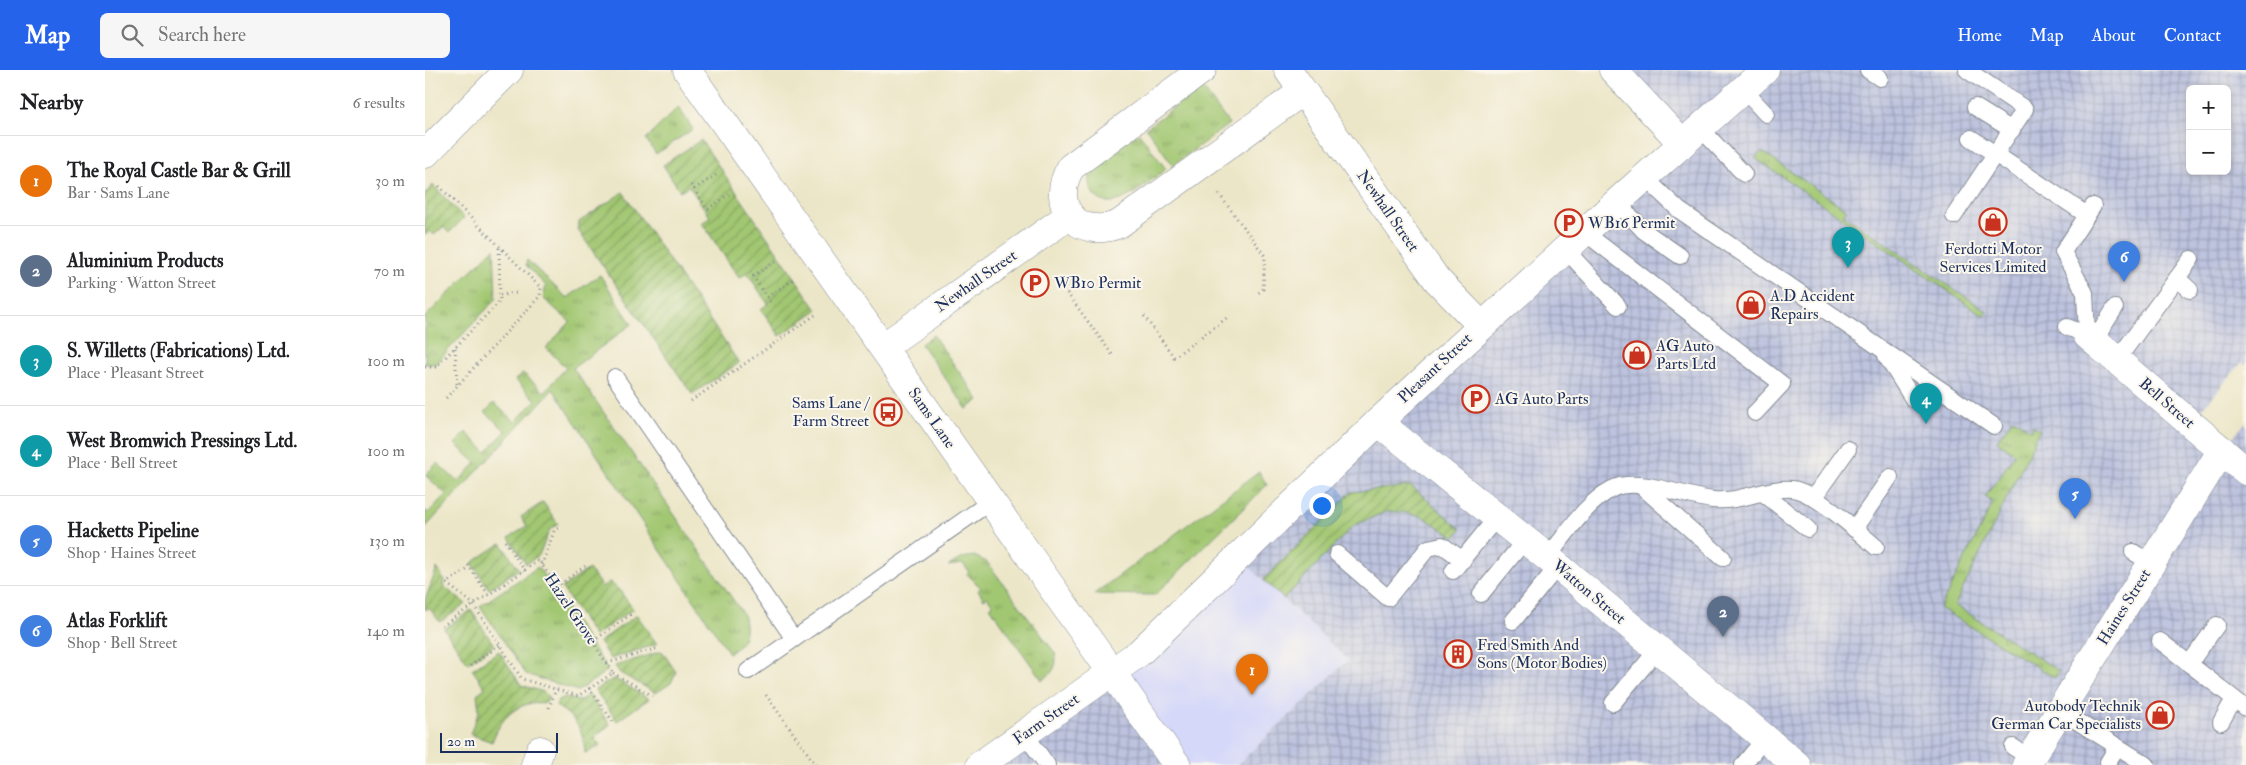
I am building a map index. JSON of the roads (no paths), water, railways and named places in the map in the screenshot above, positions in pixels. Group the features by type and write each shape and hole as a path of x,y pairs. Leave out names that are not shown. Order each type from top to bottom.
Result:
{"street":[{"path":"425,154 509,70"},
{"name":"Sams Lane","path":"687,70 1177,765"},
{"path":"1070,215 1065,208 1062,189 1065,177 1071,167 1202,70"},
{"path":"1613,70 1690,135"},
{"name":"Pleasant Street","path":"1112,674 1170,625 1378,422 1481,325 1690,135 1765,70"},
{"name":"Newhall Street","path":"883,347 1070,215 1086,227 1098,230 1119,224 1295,80 1437,280 1481,325"},
{"name":"Bell Street","path":"2083,334 2237,457"},
{"name":"Watton Street","path":"1378,422 1553,562 1797,765"},
{"name":"Haines Street","path":"2023,757 2059,710 2142,558 2237,457"},
{"name":"Farm Street","path":"980,765 1112,674"}],"lane":[{"path":"1953,216 2025,109 1967,70"},
{"path":"1743,89 1766,114"},
{"path":"1975,107 2011,130"},
{"path":"1690,135 1744,174"},
{"path":"1971,138 2090,210 2063,252 2085,293 2083,334"},
{"path":"1645,177 1679,210 1994,426"},
{"path":"1617,202 1644,231 1680,256"},
{"path":"1575,240 1618,306"},
{"path":"1575,240 1783,384 1755,413"},
{"path":"2117,360 2191,260"},
{"path":"2177,278 2190,290"},
{"path":"2083,334 2115,308"},
{"path":"1882,350 1913,399"},
{"path":"615,377 794,639"},
{"path":"1813,498 1848,449"},
{"path":"1854,529 1890,477"},
{"path":"1513,621 1590,504 1613,488 1639,484 1714,500 1737,500 1763,493 1793,489 1820,502 1876,547"},
{"path":"1639,484 1723,558"},
{"path":"1763,493 1808,529"},
{"path":"748,671 990,502"},
{"path":"1337,554 1388,598 1429,548 1442,546 1458,566 1497,517"},
{"path":"1481,594 1525,540"},
{"path":"2189,664 2217,625"},
{"path":"2160,641 2240,703 2221,722"},
{"path":"1613,703 1658,649"},
{"path":"2059,710 2147,765"},
{"path":"1025,734 1047,765"},
{"path":"1743,765 1765,738"},
{"path":"2108,762 2117,747"}],"place":[{"name":"Ferdotti Motor Services Limited","path":"1993,222"},
{"name":"WB16 Permit","path":"1569,223"},
{"name":"S. Willetts (Fabrications) Ltd.","path":"1848,268"},
{"name":"Atlas Forklift","path":"2124,282"},
{"name":"WB10 Permit","path":"1035,283"},
{"name":"A.D Accident Repairs","path":"1751,305"},
{"name":"AG Auto Parts Ltd","path":"1637,355"},
{"name":"AG Auto Parts","path":"1476,399"},
{"name":"Sams Lane / Farm Street","path":"888,412"},
{"name":"West Bromwich Pressings Ltd.","path":"1926,424"},
{"name":"Hacketts Pipeline","path":"2075,519"},
{"name":"Aluminium Products","path":"1723,637"},
{"name":"Fred Smith And Sons (Motor Bodies)","path":"1458,654"},
{"name":"The Royal Castle Bar & Grill","path":"1252,695"},
{"name":"Autobody Technik German Car Specialists","path":"2160,715"}]}
